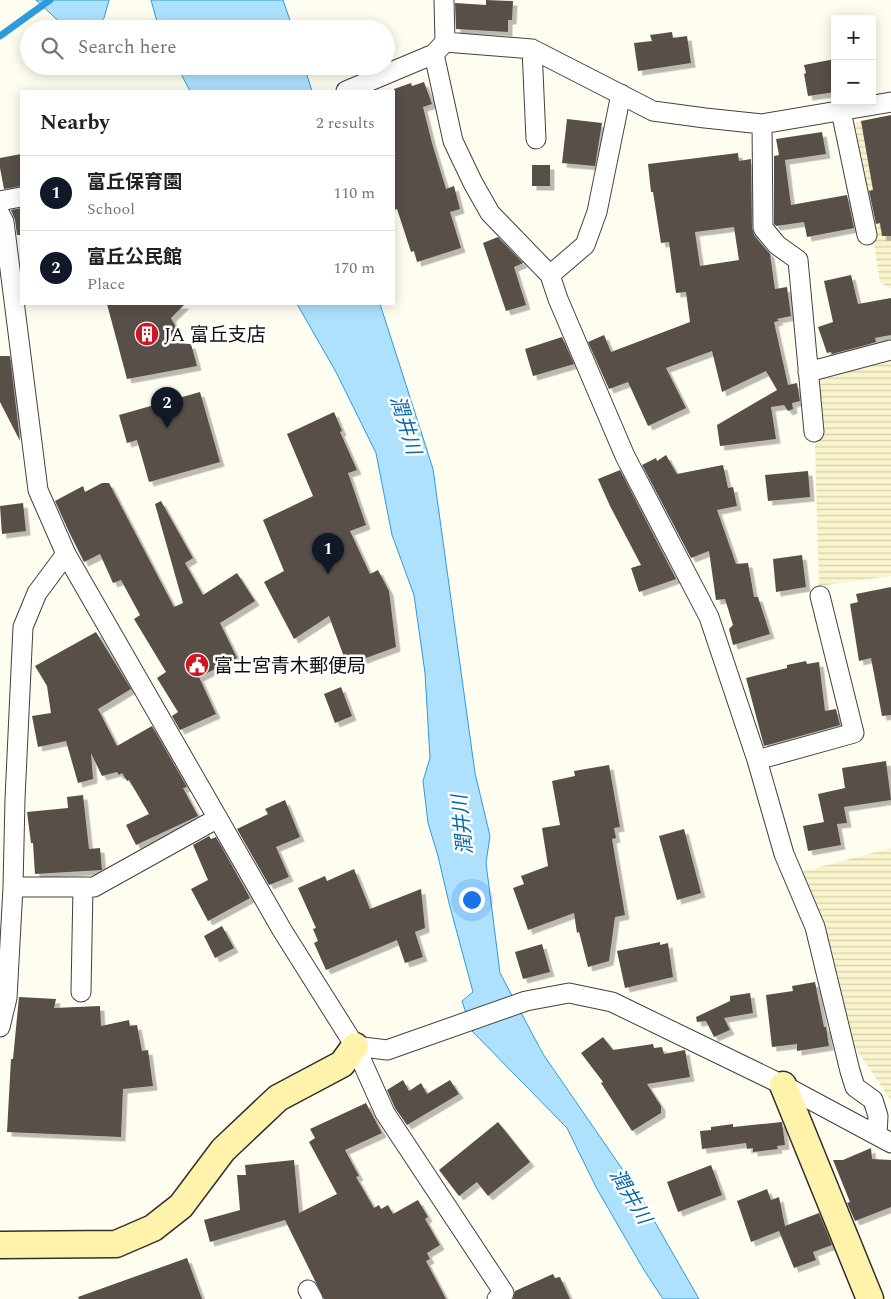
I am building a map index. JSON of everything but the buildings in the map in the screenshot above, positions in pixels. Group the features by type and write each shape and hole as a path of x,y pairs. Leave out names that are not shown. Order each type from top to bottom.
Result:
{"street":[{"path":"444,0 439,48 453,141 490,213 550,275 558,299 626,456 709,617 757,760 784,854 815,927 855,1087 873,1100 884,1139"},
{"path":"395,68 439,48 532,48 653,111 762,124 891,102"},
{"path":"532,48 536,139"},
{"path":"348,90 380,75"},
{"path":"550,275 585,245 598,212 621,94"},
{"path":"841,111 867,235"},
{"path":"762,124 763,228 777,245 798,260 814,432"},
{"path":"0,201 20,197"},
{"path":"0,214 4,222 38,490 66,554 282,930 355,1046 385,1113 502,1297"},
{"path":"808,372 891,350"},
{"path":"0,1026 7,998 13,887 7,801 23,627 37,593 66,554"},
{"path":"757,760 854,733 820,596"},
{"path":"13,887 94,887 218,818"},
{"path":"81,992 84,887"},
{"path":"355,1046 387,1050 526,1001 569,993 612,1002 783,1085 884,1139"},
{"path":"0,1245 116,1244 153,1228 181,1206 223,1150 278,1098 342,1064 355,1046"},
{"path":"783,1085 870,1299"}],"shaded area":[{"path":"891,117 891,289 880,282 855,123"},
{"path":"891,352 891,576 819,586 813,375"},
{"path":"891,848 891,1100 856,1049 793,874"}],"water":[{"path":"36,0 109,0 102,20 57,20"},
{"path":"151,0 283,0 290,20 157,20"},
{"path":"182,75 307,75 312,90 189,90"},
{"name":"潤井川","path":"298,305 380,305 433,469 475,773 490,836 486,863 500,973 543,1054 636,1189 699,1299 663,1299 597,1189 567,1128 472,1031 462,1001 473,992 428,823 423,781 430,758 425,673 414,595 392,535 376,453 336,372"}],"waterway":[{"path":"22,20 50,0"},
{"path":"0,36 20,22"}],"place":[{"name":"JA 富丘支店","path":"147,334"},
{"name":"富丘公民館","path":"167,428"},
{"name":"富丘保育園","path":"328,574"},
{"name":"富士宮青木郵便局","path":"197,665"}]}
